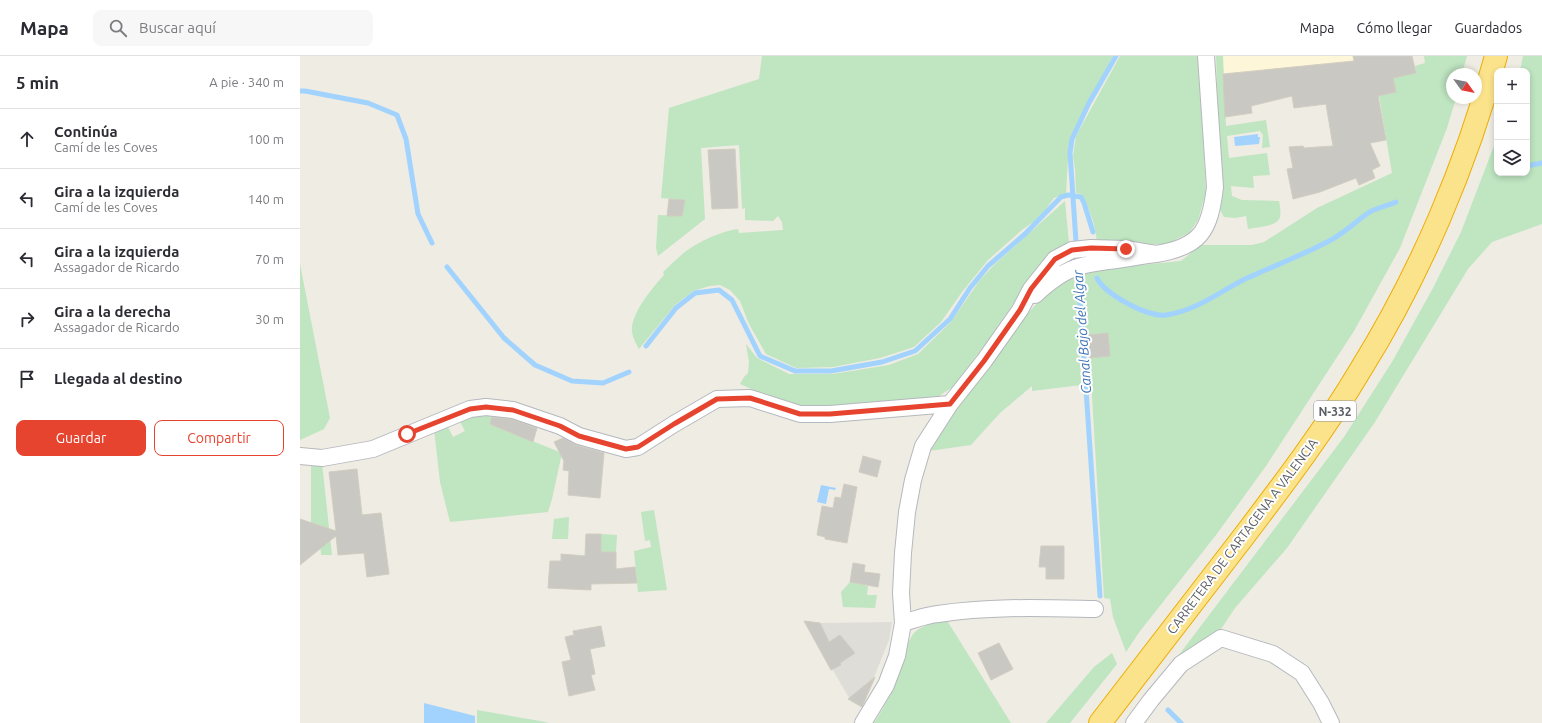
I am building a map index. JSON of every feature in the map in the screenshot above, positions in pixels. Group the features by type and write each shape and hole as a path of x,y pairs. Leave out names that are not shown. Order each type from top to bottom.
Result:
{"highway":[{"name":"CARRETERA DE CARTAGENA A VALENCIA","path":"1100,723 1275,496 1361,370 1406,288 1442,209 1471,134 1496,56"}],"street":[{"path":"863,723 886,685 897,656 903,623 901,593 903,553 907,512 913,480 923,446 950,404 984,361 1020,310 1038,292 1061,274 1076,267 1092,263 1172,252 1187,246 1204,230 1213,203 1215,187 1206,56"},
{"path":"300,456 322,458 373,449 470,409 486,407 513,410 560,426 579,436 626,449 638,447 717,399 750,398 800,414 830,414 950,404"},
{"path":"903,623 937,614 981,609 1095,609"},
{"path":"1134,723 1181,664 1221,638 1273,654 1302,673 1322,703 1331,723"}],"shaded area":[{"path":"1216,56 1372,56 1322,89 1218,114"},
{"path":"804,621 822,623 892,622 889,640 862,707 848,696"}],"green space":[{"path":"762,56 1113,56 1087,104 1069,144 1066,193 1054,198 1035,221 1023,229 988,260 962,292 941,322 914,347 880,358 833,367 796,368 766,354 749,324 740,301 730,290 720,285 693,291 675,305 639,349 632,332 632,325 638,309 664,275 663,272 685,252 708,238 732,230 738,229 739,233 783,230 782,222 778,216 773,221 745,220 745,208 742,209 739,145 701,148 705,219 658,256 656,248 658,215 682,216 685,200 661,198 669,108 759,79"},
{"path":"1120,56 1199,56 1206,192 1198,220 1189,233 1166,244 1097,244 1094,224 1090,212 1081,194 1076,193 1073,156 1076,136"},
{"path":"1216,56 1223,56 1226,126 1266,120 1270,147 1262,148 1263,135 1260,131 1227,136 1229,158 1267,153 1270,175 1253,176 1254,188 1231,186 1232,196 1242,200 1279,201 1280,217 1271,225 1248,229 1246,216 1235,218 1224,217 1220,210"},
{"path":"1388,56 1410,74 1416,73 1415,66 1425,63 1424,56 1467,56 1464,68 1446,68 1446,104 1454,104 1447,128 1400,248 1354,331 1266,466 1216,535 1140,631 1126,652 1113,617 1110,599 1104,598 1091,379 1086,333 1080,337 1079,347 1081,385 1032,391 1032,386 1000,413 971,445 929,451 957,406 1026,315 1050,290 1071,275 1074,278 1076,294 1084,291 1082,271 1181,261 1201,245 1252,245 1264,242 1317,208 1392,173 1379,96 1396,92"},
{"path":"1523,56 1542,56 1542,224 1492,242 1468,269 1375,422 1287,548 1235,608 1221,629 1169,668 1344,437 1392,362 1433,288 1461,232 1494,146 1494,176 1530,176 1530,68 1521,68"},
{"path":"1065,201 1069,244 1037,269 954,386 939,396 890,404 806,409 760,393 740,384 748,373 749,362 746,344 757,358 789,374 833,374 889,365 918,354 950,323 980,280 995,264"},
{"path":"300,264 330,418 324,429 300,440"},
{"path":"494,413 490,424 562,453 548,512 450,522 440,482 434,429 446,423 453,437 465,431 460,422 463,421 461,417"},
{"path":"311,463 322,463 332,555 321,555 319,526 311,523"},
{"path":"654,510 667,590 638,592 634,551 651,547 650,540 645,541 641,512"},
{"path":"569,517 568,539 552,539 554,519"},
{"path":"601,534 617,535 616,552 601,552"},
{"path":"850,582 868,586 867,595 877,595 875,608 843,607 841,592"},
{"path":"946,619 1011,723 874,723 893,687 908,644 914,633 929,624"},
{"path":"1112,653 1117,664 1070,723 1046,723 1094,667"},
{"path":"477,710 540,721 549,723 477,723"}],"water":[{"path":"1258,134 1258,137 1260,137 1259,144 1235,146 1234,137"},
{"path":"821,485 836,488 835,490 829,489 826,504 817,502"},
{"path":"424,703 475,716 475,723 424,723"}],"building":[{"path":"1353,56 1412,56 1416,73 1393,78 1396,92 1378,96 1386,140 1370,143 1380,166 1372,170 1375,178 1359,185 1356,178 1320,192 1293,199 1287,169 1293,168 1289,147 1303,146 1304,148 1333,146 1326,104 1294,108 1292,96 1251,106 1252,113 1225,117 1223,74 1354,61"},
{"path":"735,149 738,208 712,209 708,150"},
{"path":"669,199 685,200 682,216 667,216"},
{"path":"1108,333 1110,356 1089,358 1087,335"},
{"path":"492,417 511,419 537,428 533,442 490,424"},
{"path":"563,438 576,445 604,453 600,498 568,495 569,471 563,470 564,461 554,442"},
{"path":"863,456 881,461 877,477 859,472"},
{"path":"357,469 362,515 381,513 389,574 367,577 364,553 338,555 336,536 300,565 300,519 336,531 329,472"},
{"path":"844,484 857,487 847,543 825,539 825,537 817,535 822,506 833,508 835,497 841,498"},
{"path":"586,534 601,534 601,552 616,552 616,569 635,567 637,583 591,584 591,590 548,588 550,561 561,561 561,554 585,556"},
{"path":"1041,546 1064,546 1064,579 1046,579 1046,567 1039,567"},
{"path":"853,563 865,565 864,572 880,574 878,587 850,582"},
{"path":"804,621 820,623 829,642 840,635 855,653 840,663 841,665 831,670"},
{"path":"601,626 605,646 590,649 595,674 591,675 595,690 569,696 562,662 571,660 565,637 574,635 573,631"},
{"path":"999,643 1013,669 991,680 978,653"},
{"path":"875,677 862,707 848,699"}],"waterway":[{"name":"Canal Bajo del Algar","path":"1100,596 1070,153 1072,139 1089,103 1116,56"},
{"path":"300,91 368,103 397,115 406,139 418,214 432,243"},
{"path":"1530,165 1542,163"},
{"path":"646,346 676,308 695,293 719,290 732,300 760,356 795,371 831,371 882,362 915,351 950,319 970,288 988,266 1025,234 1061,197 1068,195 1081,197 1093,232"},
{"path":"1097,278 1101,284 1117,298 1139,309 1158,315 1177,313 1197,306 1243,280 1297,257 1339,235 1368,213 1396,202"},
{"path":"447,267 504,338 535,365 572,381 603,383 629,372"},
{"name":"Canal Bajo del Algar","path":"1168,710 1181,723"}],"route":[{"path":"407,434 470,409 486,407 513,410 560,426 579,436 626,449 638,447 717,399 750,398 800,414 830,414 950,404 984,361 1020,310 1031,289 1055,259 1072,250 1091,248 1126,249"}]}
